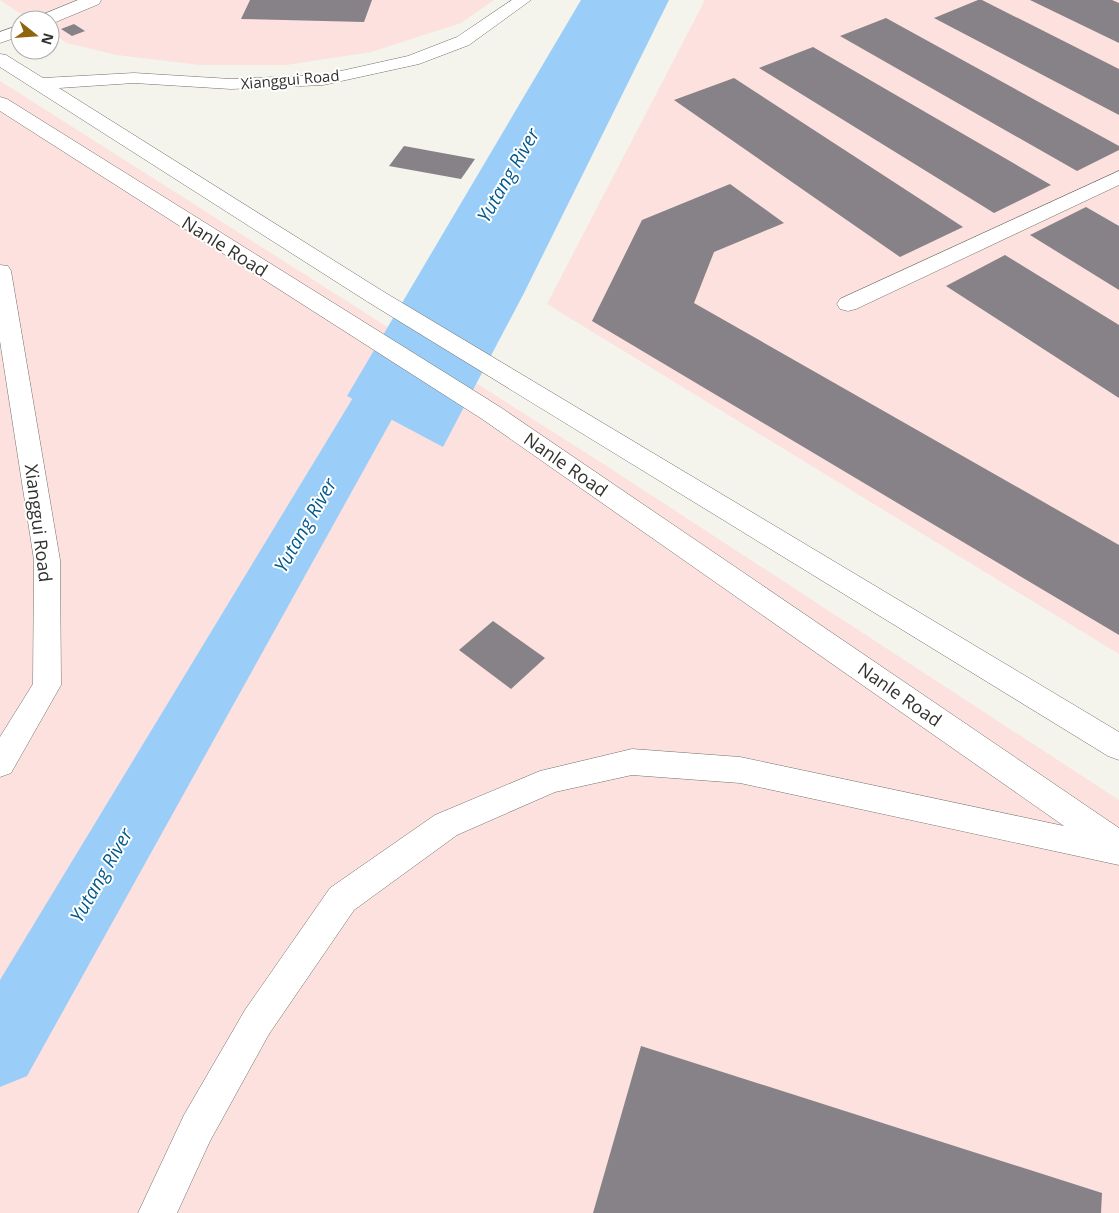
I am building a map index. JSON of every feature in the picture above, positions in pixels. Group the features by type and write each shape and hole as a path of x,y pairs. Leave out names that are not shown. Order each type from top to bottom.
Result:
{"street":[{"path":"60,14 93,0"},
{"name":"Xianggui Road","path":"39,84 134,78 232,84 324,80 413,60 463,41 523,0"},
{"path":"0,59 376,297 1119,748"},
{"name":"Nanle Road","path":"0,103 491,412 1119,846"},
{"path":"848,304 1119,177"},
{"name":"Xianggui Road","path":"0,272 47,560 47,685 0,764"},
{"path":"158,1213 197,1128 257,1022 342,899 446,825 551,780 632,762 740,770 1119,851"}],"shaded area":[{"path":"0,0 494,0 461,23 371,52 286,65 200,65 117,55 67,43 60,38 60,10 15,10"},
{"path":"705,0 1119,0 1119,654 547,304"},
{"path":"0,81 605,465 1119,800 1119,1213 0,1213"}],"water":[{"path":"581,0 669,0 524,293 443,447 347,396"}],"building":[{"path":"250,0 372,0 364,22 241,19"},
{"path":"982,0 1119,69 1119,115 934,18"},
{"path":"1030,0 1112,0 1119,3 1119,43"},
{"path":"886,18 1119,146 1119,150 1077,171 840,36"},
{"path":"74,24 85,31 72,36 61,29"},
{"path":"813,47 1051,185 994,213 759,68"},
{"path":"734,78 963,227 900,257 674,100"},
{"path":"404,146 475,159 461,179 389,166"},
{"path":"730,184 784,223 714,252 694,303 1119,545 1119,635 592,321 642,220"},
{"path":"1086,207 1119,226 1119,290 1030,235"},
{"path":"1005,255 1119,325 1119,398 946,286"},
{"path":"493,621 545,658 511,689 459,650"},
{"path":"641,1046 1102,1193 1101,1213 593,1213"}],"waterway":[{"name":"Yutang River","path":"0,1050 412,340"}]}
